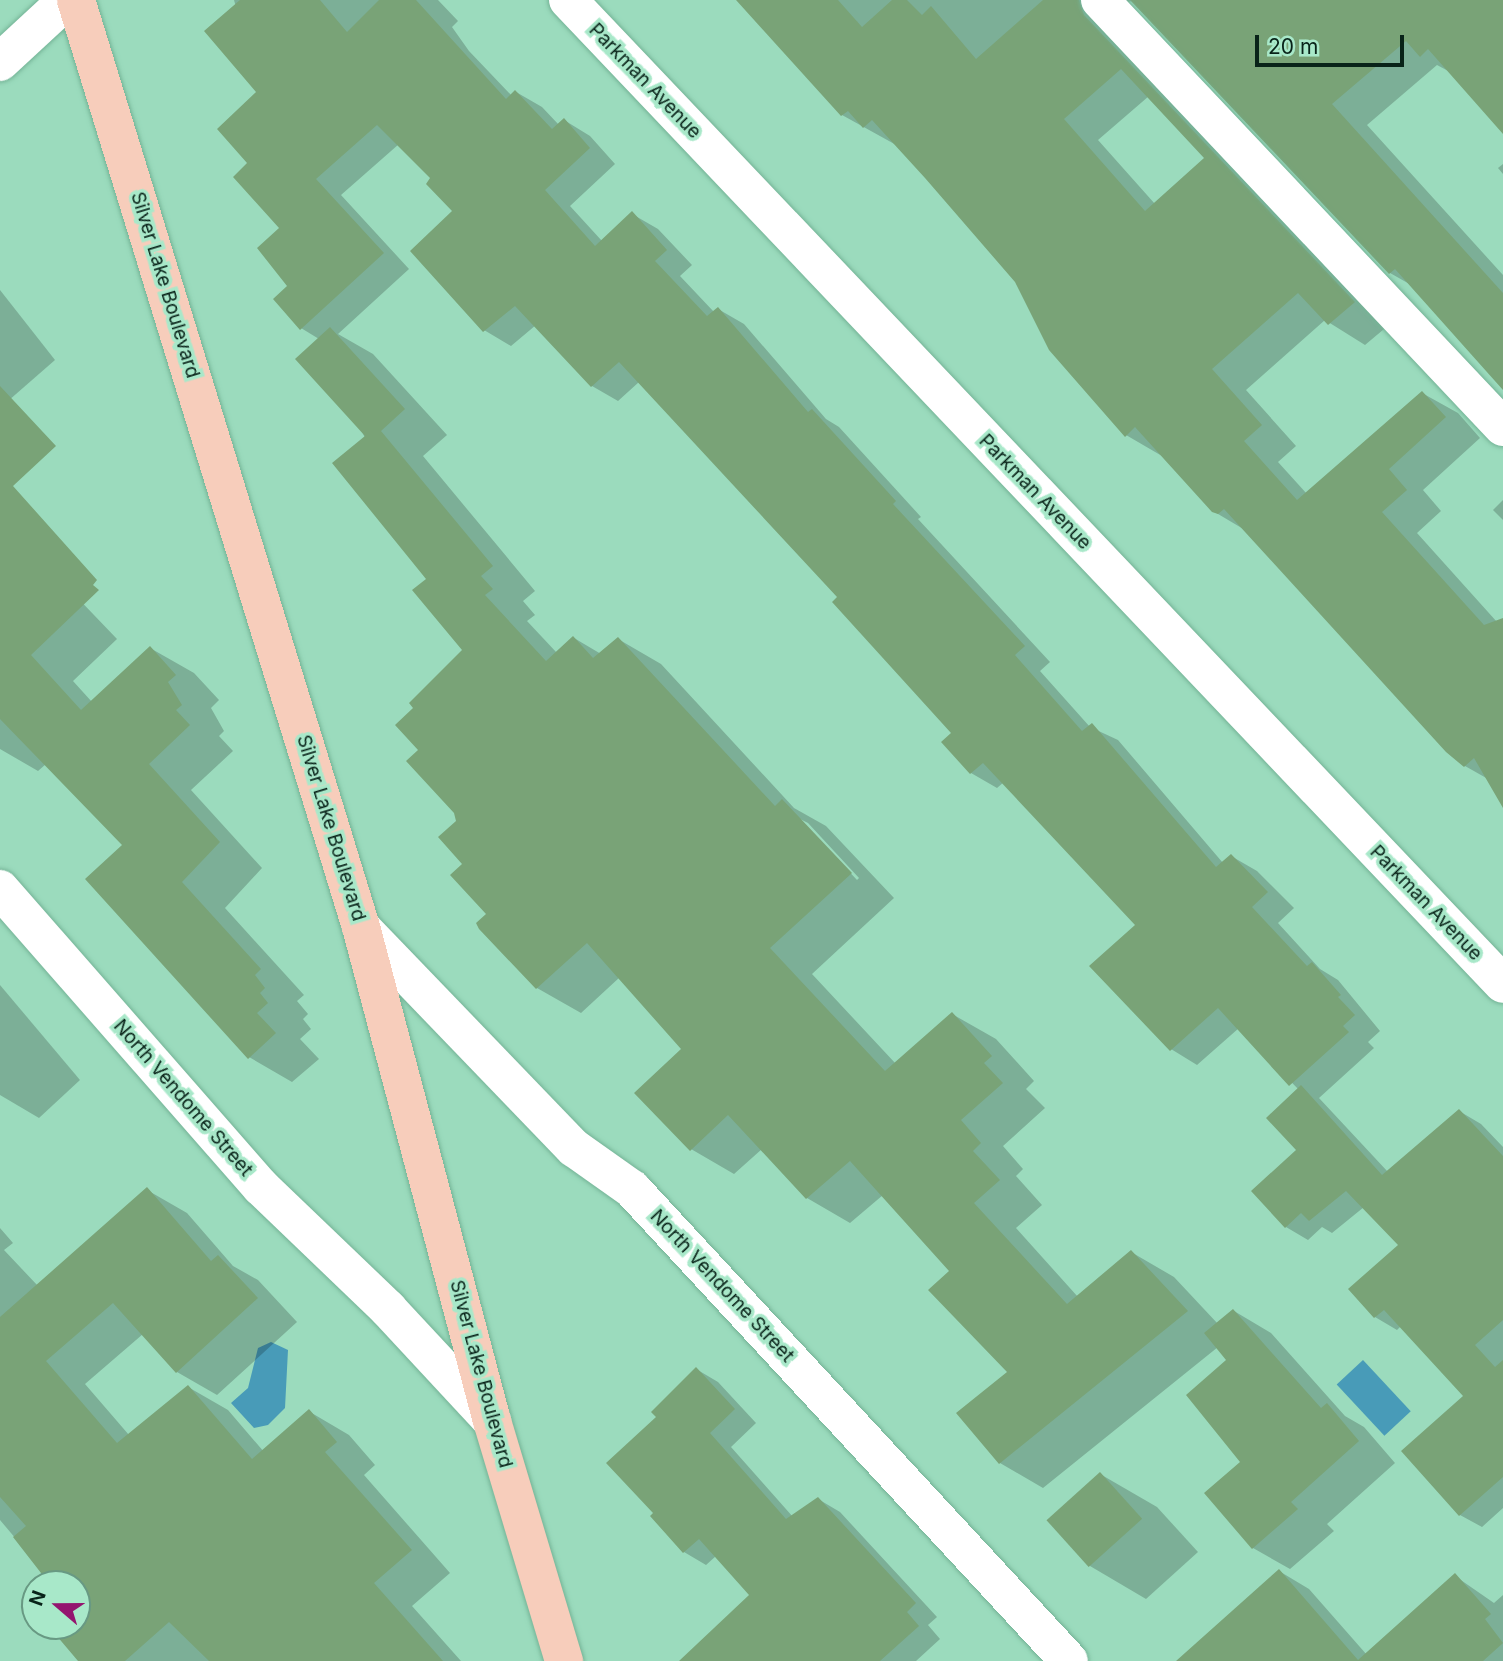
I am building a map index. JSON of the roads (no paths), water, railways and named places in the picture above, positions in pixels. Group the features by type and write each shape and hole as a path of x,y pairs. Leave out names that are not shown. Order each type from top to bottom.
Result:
{"main road":[{"name":"Silver Lake Boulevard","path":"76,0 361,927 492,1421 564,1661"}],"street":[{"path":"0,62 67,0"},
{"name":"Parkman Avenue","path":"568,0 1503,984"},
{"path":"1100,0 1503,427"},
{"name":"North Vendome Street","path":"0,889 261,1187 388,1309 492,1421"},
{"name":"North Vendome Street","path":"361,927 574,1148 632,1189 1069,1661"}],"water":[{"path":"271,1342 288,1350 285,1408 268,1425 254,1428 231,1403 248,1388 258,1348"},
{"path":"1363,1360 1411,1411 1384,1436 1337,1385"}]}
